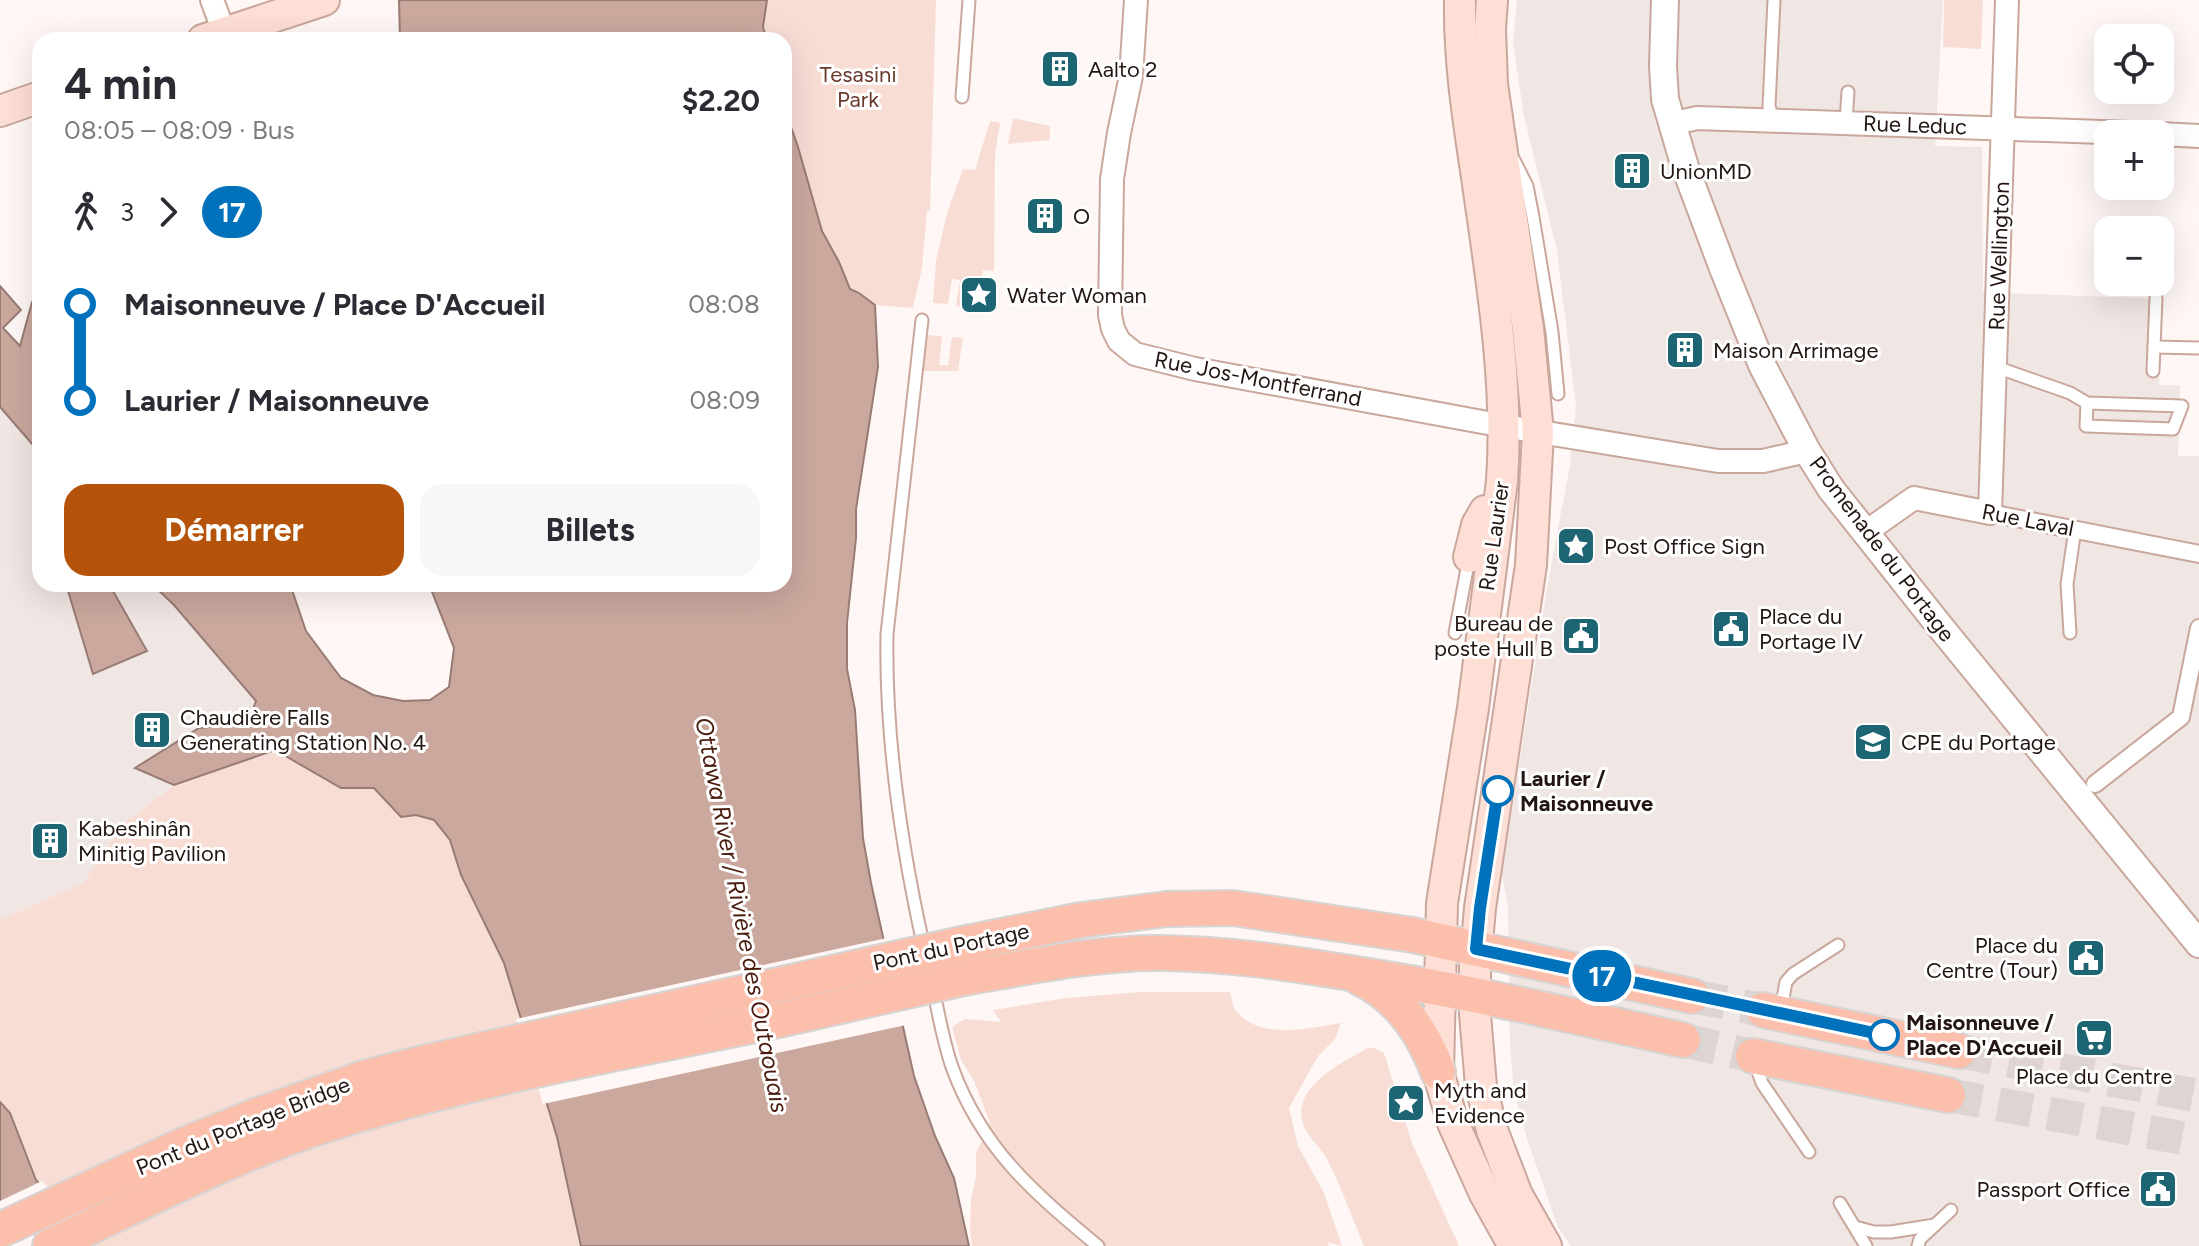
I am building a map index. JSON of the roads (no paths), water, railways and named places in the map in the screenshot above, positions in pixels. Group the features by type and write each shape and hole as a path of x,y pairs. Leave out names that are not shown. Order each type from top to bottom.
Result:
{"main road":[{"path":"235,32 324,0"},
{"name":"Rue Laurier","path":"1460,0 1462,68 1489,260 1504,426 1502,481 1473,708 1442,903 1414,936 1439,987 1438,1072 1453,1123 1485,1194 1514,1246"},
{"name":"Rue Laurier","path":"1492,0 1492,84 1528,329 1538,432 1531,565 1482,893 1475,994 1481,1086 1492,1130 1517,1195 1546,1246"},
{"path":"0,111 32,101"},
{"path":"1469,557 1477,525 1502,481"},
{"name":"Pont du Portage","path":"498,1063 779,1020 951,968 1081,920 1167,909 1233,908 1276,913 1414,936 1692,996"},
{"name":"Pont du Portage","path":"951,968 1159,953 1226,955 1349,973 1385,985 1439,987 1683,1040"},
{"path":"1385,985 1420,1031 1438,1072"},
{"path":"1771,1012 1959,1051"},
{"path":"1753,1056 1948,1095"},
{"name":"Pont du Portage Bridge","path":"0,1230 186,1144 364,1078 498,1063"},
{"name":"Pont du Portage Bridge","path":"50,1246 232,1160 326,1125 403,1103 498,1063"}],"street":[{"path":"212,0 217,32"},
{"name":"Rue Jos-Montferrand","path":"1136,0 1131,76 1112,179 1110,315 1119,341 1135,354 1181,366 1504,426"},
{"name":"Promenade du Portage","path":"1665,0 1664,83 1671,124 1762,365 1807,451 1826,482 1947,636 2199,944"},
{"name":"Rue Wellington","path":"1990,513 2007,0"},
{"name":"Rue Leduc","path":"1671,124 1697,118 2094,132"},
{"name":"Rue Leduc","path":"2174,135 2199,136"},
{"path":"1504,426 1734,462 1763,461 1807,451"},
{"name":"Rue Laval","path":"1866,532 1914,498 2199,554"},
{"path":"2095,784 2181,717 2199,628"},
{"path":"2181,717 2199,721"}],"lane":[{"path":"962,97 969,0"},
{"path":"1773,120 1769,106 1774,0"},
{"path":"1846,122 1848,92"},
{"path":"1499,130 1527,186 1552,332 1558,394"},
{"path":"2153,371 2156,298"},
{"path":"922,320 886,666 892,765 928,965"},
{"path":"2154,347 2199,348"},
{"path":"1996,367 2070,393 2087,403 2182,406 2173,429 2086,426 2087,403"},
{"path":"2070,633 2067,584 2075,529"},
{"path":"1455,633 1469,557"},
{"path":"1771,1012 1793,974 1838,945"},
{"path":"951,968 952,1065 960,1087 1007,1163 1025,1183 1098,1246"},
{"path":"1753,1056 1762,1083 1809,1152"},
{"path":"1840,1203 1866,1246"},
{"path":"1918,1246 1920,1239 1951,1210"},
{"path":"1855,1227 1891,1232 1935,1225"}],"water":[{"path":"399,0 767,0 765,32 400,32"},
{"name":"Ottawa River / Rivière des Outaouais","path":"792,130 822,231 850,289 875,305 878,367 856,509 847,623 847,669 855,710 863,838 914,1076 954,1178 969,1246 581,1246 557,1137 504,963 461,875 450,840 434,820 416,815 401,817 374,788 341,788 275,750 174,785 135,768 199,728 247,724 256,701 160,592 293,592 306,631 341,678 373,695 403,701 430,700 449,687 454,648 432,592 792,592"},
{"path":"0,286 21,310 3,328 20,346 32,302 32,444 0,407"},
{"path":"68,592 114,592 147,651 93,674"},
{"path":"0,1102 10,1113 36,1180 91,1246 0,1246"}],"tunnel":[{"path":"1692,996 1763,1010"},
{"path":"1683,1040 1753,1056"},
{"path":"1959,1051 2199,1096"},
{"path":"1948,1095 2199,1141"}],"place":[{"name":"Aalto 2","path":"1060,69"},
{"name":"UnionMD","path":"1632,171"},
{"name":"O","path":"1045,216"},
{"name":"Water Woman","path":"979,295"},
{"name":"Maison Arrimage","path":"1685,350"},
{"name":"Post Office Sign","path":"1576,546"},
{"name":"Place du Portage IV","path":"1731,629"},
{"name":"Bureau de poste Hull B","path":"1581,636"},
{"name":"Chaudière Falls Generating Station No. 4","path":"152,730"},
{"name":"CPE du Portage","path":"1873,742"},
{"name":"Laurier / Maisonneuve","path":"1498,791"},
{"name":"Kabeshinân Minitig Pavilion","path":"50,841"},
{"name":"Place du Centre (Tour)","path":"2086,958"},
{"name":"Maisonneuve / Place D'Accueil","path":"1884,1035"},
{"name":"Place du Centre","path":"2094,1038"},
{"name":"Myth and Evidence","path":"1406,1103"},
{"name":"Passport Office","path":"2158,1189"}],"park label":[{"name":"Tesasini Park","path":"858,86"}]}
